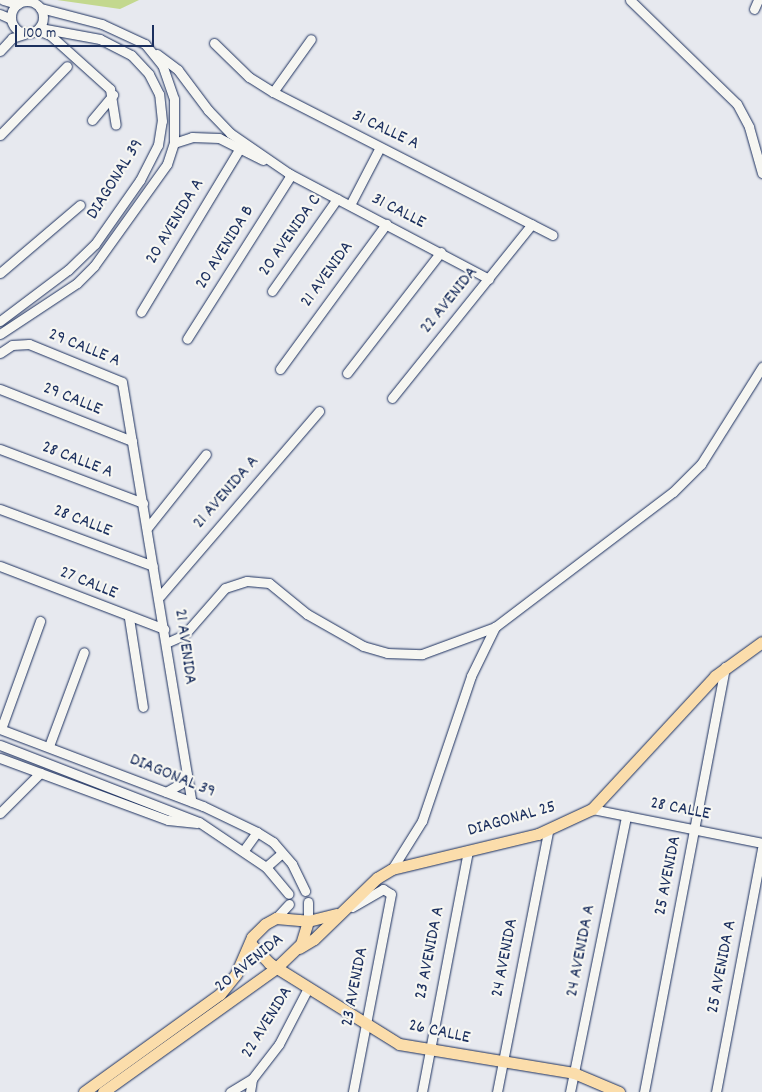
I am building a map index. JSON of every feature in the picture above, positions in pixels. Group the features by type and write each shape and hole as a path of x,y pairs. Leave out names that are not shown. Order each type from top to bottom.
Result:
{"main road":[{"name":"DIAGONAL 25","path":"299,948 314,939 336,914 377,878 392,869 548,830 592,809 725,667 762,642"},
{"name":"DIAGONAL 25","path":"308,921 336,914"},
{"name":"20 AVENIDA","path":"84,1092 220,994 236,974 250,943 260,927 276,918 308,921 299,948 276,968 103,1092"},
{"name":"26 CALLE","path":"250,943 276,968 400,1044 430,1051 574,1073 619,1092"}],"street":[{"path":"3,0 17,4 31,1 40,8 102,24 145,44 162,65 174,99 174,143"},
{"path":"630,0 737,104 749,127 762,173"},
{"path":"12,38 12,23 17,4"},
{"path":"0,51 12,38 39,29 44,19 40,8"},
{"path":"0,14 24,34"},
{"path":"39,29 50,35 113,95 116,125"},
{"name":"DIAGONAL 39","path":"0,321 68,270 95,244 140,180 158,145 162,122 158,94 149,74 131,55 100,40 39,29"},
{"path":"273,92 311,39"},
{"name":"31 CALLE A","path":"214,43 249,76 273,92 379,149 389,149 553,235"},
{"name":"31 CALLE","path":"145,44 178,70 208,110 230,133 291,175"},
{"path":"0,135 67,66"},
{"path":"92,120 113,95"},
{"name":"31 CALLE","path":"174,143 201,136 219,138 441,252 489,279"},
{"name":"DIAGONAL 39","path":"0,334 77,283 94,266 167,164 174,143"},
{"name":"20 AVENIDA A","path":"141,312 240,148"},
{"name":"20 AVENIDA C","path":"350,206 379,149"},
{"name":"20 AVENIDA B","path":"187,339 291,175"},
{"name":"20 AVENIDA C","path":"272,292 337,199"},
{"path":"0,273 80,205"},
{"name":"21 AVENIDA","path":"280,369 386,224"},
{"name":"22 AVENIDA","path":"392,398 532,224"},
{"path":"347,372 441,252"},
{"name":"29 CALLE A","path":"0,353 12,345 29,344 119,378 124,387"},
{"path":"166,643 184,635 225,588 247,581 269,583 307,614 362,646 387,653 422,654 495,627 674,492 701,464 762,367"},
{"name":"21 AVENIDA","path":"124,387 153,566 160,596 191,802"},
{"name":"29 CALLE","path":"0,389 132,441"},
{"name":"21 AVENIDA A","path":"160,596 319,411"},
{"name":"28 CALLE A","path":"0,449 143,503"},
{"path":"148,527 206,454"},
{"name":"28 CALLE","path":"0,509 153,566"},
{"name":"27 CALLE","path":"0,566 129,618 164,629"},
{"path":"129,618 143,707"},
{"path":"1,729 40,621"},
{"path":"392,869 422,821 471,676 495,627"},
{"path":"49,746 84,652"},
{"name":"25 AVENIDA","path":"644,1092 725,667"},
{"name":"DIAGONAL 39","path":"1,729 191,802 257,832 282,853 297,872 305,892"},
{"name":"DIAGONAL 39","path":"0,745 199,822 244,850 266,867 289,894"},
{"path":"0,758 175,823 199,822"},
{"path":"166,792 180,784 186,772"},
{"path":"0,813 40,773"},
{"name":"28 CALLE","path":"592,809 762,843"},
{"name":"24 AVENIDA A","path":"570,1092 626,816"},
{"name":"24 AVENIDA","path":"497,1092 548,830"},
{"path":"244,850 257,832"},
{"name":"25 AVENIDA A","path":"716,1092 762,848"},
{"name":"23 AVENIDA A","path":"422,1092 468,850"},
{"path":"266,867 282,853"},
{"name":"23 AVENIDA","path":"336,914 383,888 389,890 391,896 365,1024 354,1092"},
{"path":"308,902 308,921"},
{"path":"276,918 289,904"},
{"name":"22 AVENIDA","path":"230,1092 252,1078 278,1044 308,988"},
{"path":"250,1092 252,1078"}],"green space":[{"path":"57,0 139,0 120,9"}]}
